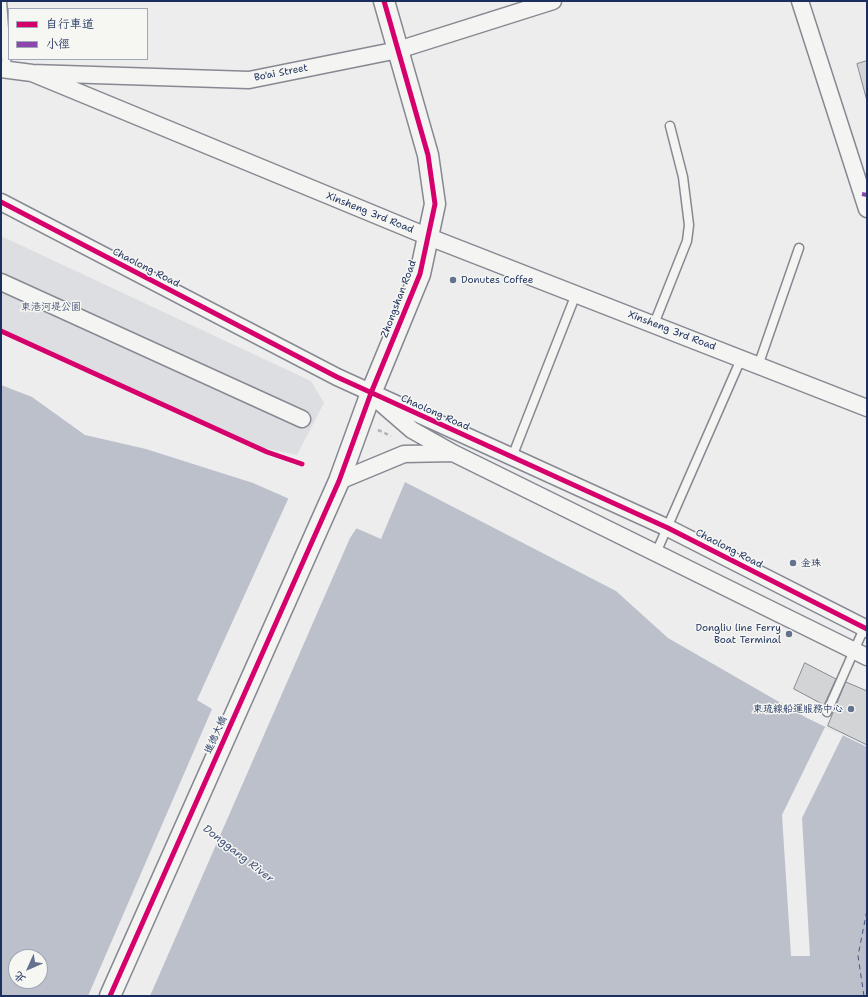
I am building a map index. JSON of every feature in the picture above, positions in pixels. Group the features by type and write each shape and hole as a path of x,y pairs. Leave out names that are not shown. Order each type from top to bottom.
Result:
{"street":[{"name":"Zhongshan Road","path":"339,482 371,393 420,274 435,204 428,155 384,1"},
{"name":"Bo'ai Street","path":"4,69 32,73 249,80 398,50 553,1"},
{"path":"800,1 865,194 867,209"},
{"name":"Xinsheng 3rd Road","path":"32,73 429,237 867,408"},
{"name":"Chaolong Road","path":"1,202 302,359 371,393 668,528 866,626"},
{"path":"1,282 302,419"},
{"name":"Chaolong Road","path":"371,393 412,430 453,453 861,654"},
{"path":"339,482 404,454 453,453"},
{"name":"進德大橋","path":"110,996 339,482"}],"lane":[{"path":"2,1 4,69"},
{"path":"654,324 687,241 689,226 683,177 670,126"},
{"path":"758,366 799,248"},
{"path":"512,457 576,294"},
{"path":"656,553 741,358"},
{"path":"827,712 861,654 866,626"}],"path":[{"path":"374,429 392,437"}],"green space":[{"name":"東港河堤公園","path":"1,236 311,381 324,403 297,455 254,446 1,332"}],"water":[{"name":"Donggang River","path":"1,385 32,397 85,435 146,449 253,483 381,539 405,482 616,591 668,638 807,718 867,747 867,996 1,996"}],"pier":[{"path":"289,497 358,526 350,538 150,996 88,996 212,709 197,700"},
{"path":"825,727 843,735 802,818 810,956 791,956 782,815"}],"building":[{"path":"867,61 867,101 857,64"},
{"path":"805,663 836,679 824,705 794,689"},
{"name":"東琉線船運服務中心","path":"846,682 867,691 867,745 828,726"}],"ferry route":[{"path":"864,996 858,956 867,910"}],"marked path":[{"path":"862,194 867,195"}],"cycle path":[{"path":"110,996 339,481 371,393 420,274 435,204 428,155 384,1"},
{"path":"1,202 337,377 668,528 867,629"},
{"path":"1,331 267,452 302,464"}],"place":[{"name":"Donutes Coffee","path":"453,280"},
{"name":"金珠","path":"793,563"},
{"name":"Dongliu line Ferry Boat Terminal","path":"789,634"},
{"name":"東琉線船運服務中心","path":"851,709"}]}
